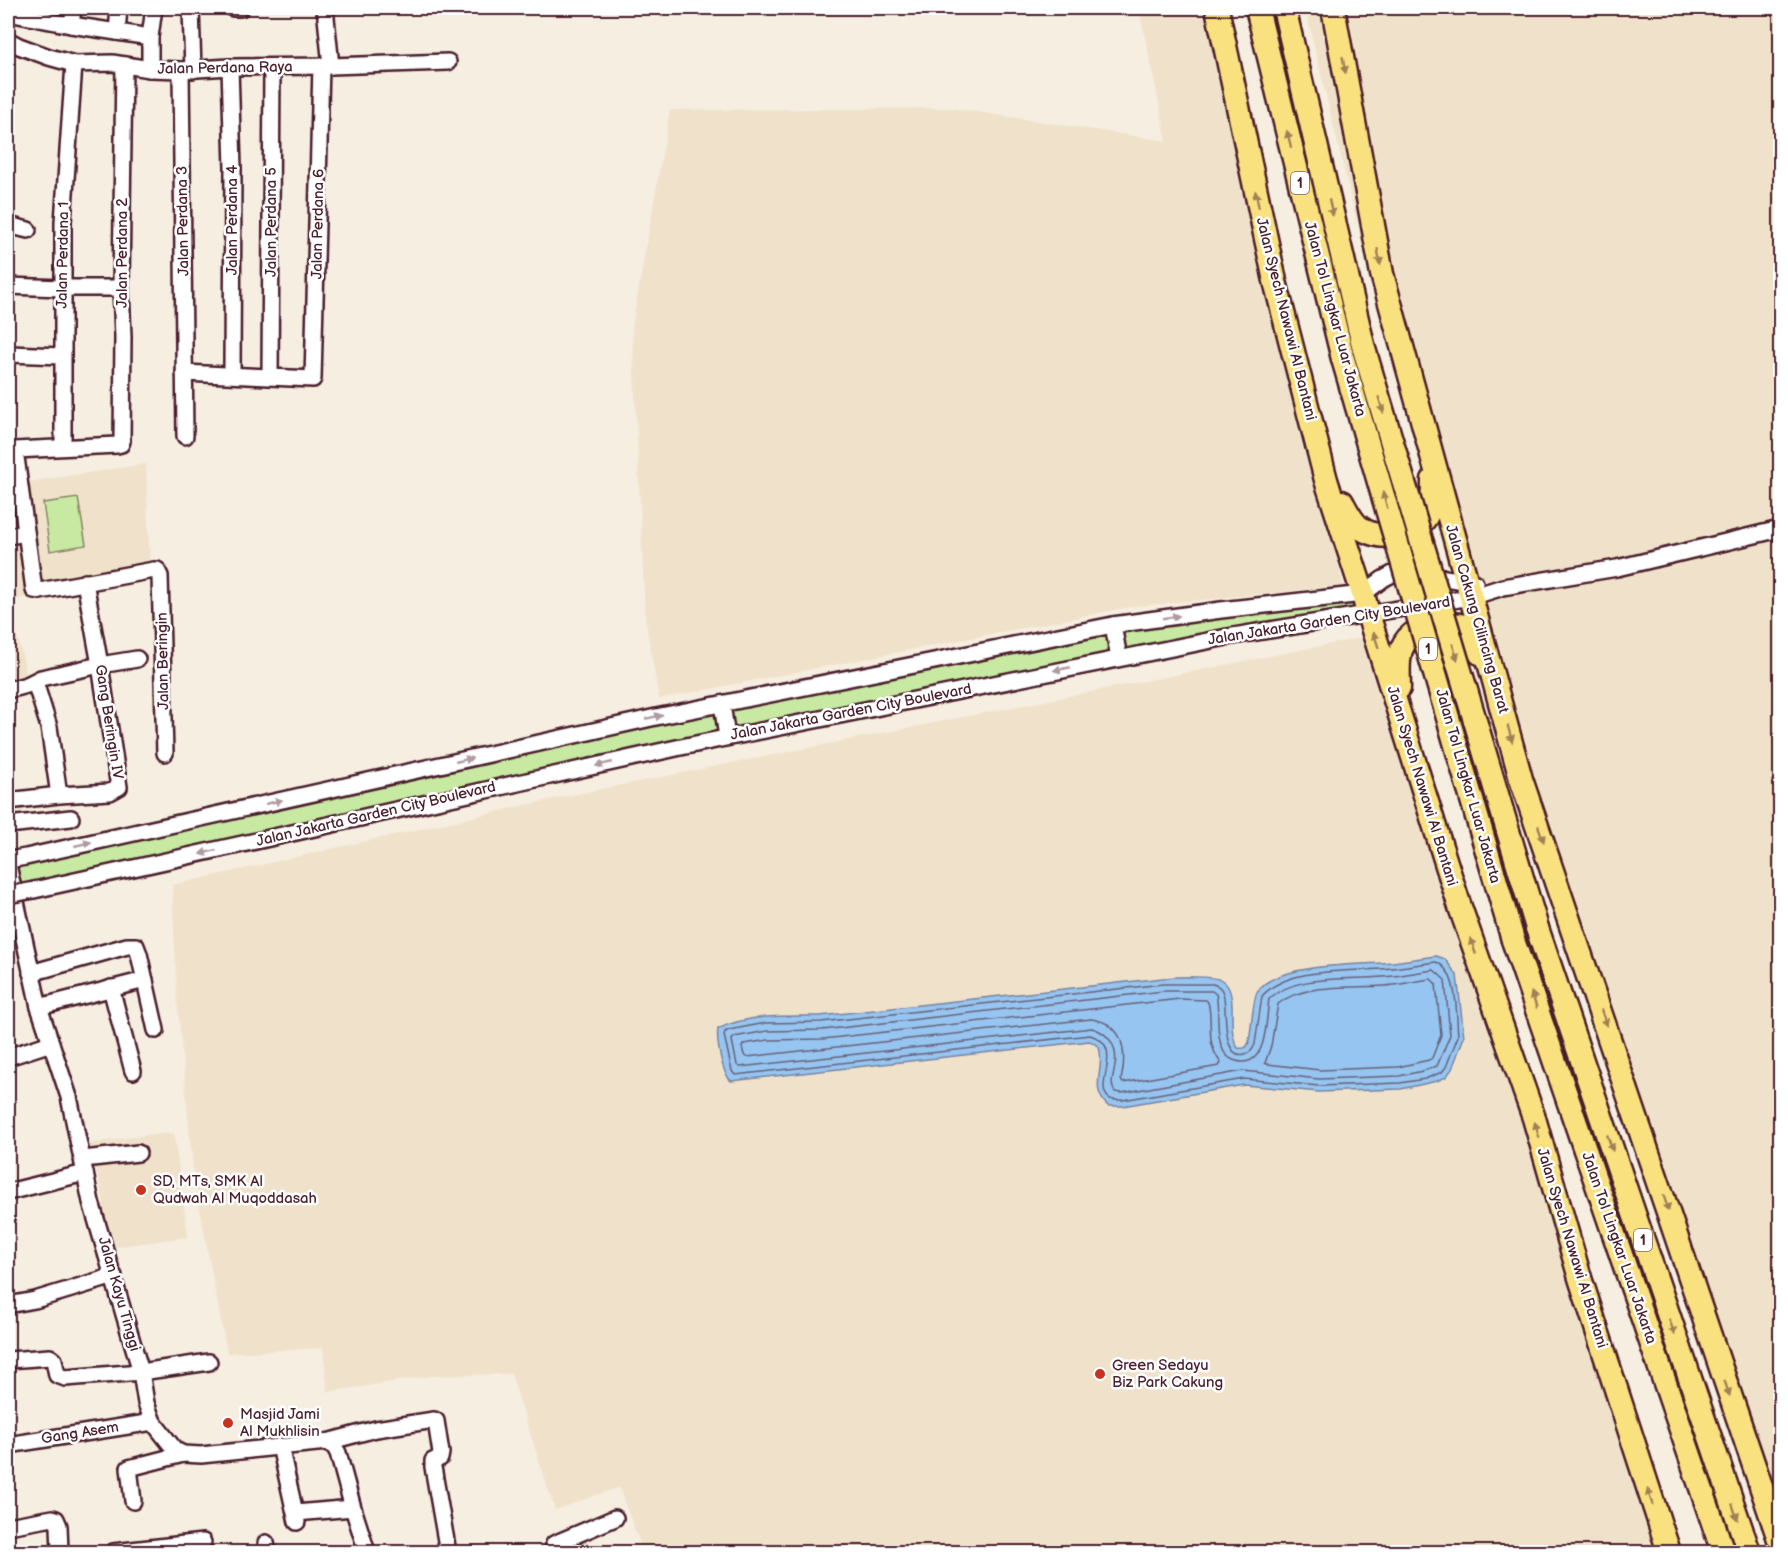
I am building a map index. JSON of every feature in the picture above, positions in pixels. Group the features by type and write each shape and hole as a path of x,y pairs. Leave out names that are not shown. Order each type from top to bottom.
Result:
{"highway":[{"name":"Jalan Syech Nawawi Al Bantani","path":"1217,8 1275,281 1326,480 1460,907 1534,1118 1580,1278 1669,1552"},
{"name":"Jalan Tol Lingkar Luar Jakarta","path":"1257,8 1343,359 1513,940 1723,1552"},
{"name":"Jalan Tol Lingkar Luar Jakarta","path":"1284,8 1364,349 1537,928 1749,1552"},
{"path":"1326,480 1357,525 1381,536 1403,533 1417,527 1426,518 1433,496 1433,460 1382,274 1333,8"},
{"name":"Jalan Cakung Cilincing Barat","path":"1433,460 1521,778 1780,1542"},
{"path":"1401,720 1398,663 1401,651 1407,640 1425,627 1437,624 1456,624 1466,628 1498,690"}],"street":[{"path":"71,26 73,8"},
{"path":"117,32 119,8"},
{"path":"150,69 150,37 154,8"},
{"name":"Jalan Perdana 3","path":"185,436 187,70 191,8"},
{"path":"232,8 241,8"},
{"name":"Jalan Perdana 6","path":"270,377 312,380 314,378 326,66 325,8"},
{"path":"8,13 71,26 150,37"},
{"name":"Jalan Perdana Raya","path":"8,40 74,64 124,65 150,69 187,70 448,62"},
{"name":"Jalan Perdana 1","path":"63,447 63,222 74,64"},
{"name":"Jalan Perdana 2","path":"63,447 117,446 122,441 121,288 124,65"},
{"name":"Jalan Perdana 4","path":"230,67 233,168 232,374"},
{"name":"Jalan Perdana 5","path":"270,377 272,67"},
{"path":"8,225 28,230"},
{"path":"8,286 121,288"},
{"path":"9,354 62,356"},
{"path":"184,373 270,377"},
{"path":"63,447 11,451 14,496 26,533 34,590 40,591 85,582"},
{"name":"Jalan Jakarta Garden City Boulevard","path":"8,895 727,737 1227,637 1366,604 1469,589 1508,587 1617,568 1780,530"},
{"path":"8,536 26,533"},
{"name":"Jalan Beringin","path":"85,582 157,570 160,576 165,753"},
{"name":"Jalan Jakarta Garden City Boulevard","path":"1366,604 1383,579 1398,571 1427,572 1469,589"},
{"name":"Gang Beringin IV","path":"8,801 110,792 118,788 85,582"},
{"name":"Jalan Jakarta Garden City Boulevard","path":"8,860 722,704 1113,625 1233,609 1366,604"},
{"path":"1113,625 1119,658"},
{"path":"8,690 41,678 137,659"},
{"path":"35,682 49,727 59,795"},
{"path":"722,704 727,737"},
{"path":"8,825 71,818"},
{"name":"Jalan Kayu Tinggi","path":"8,866 39,1007 69,1097 91,1202 141,1372 146,1403 153,1422 169,1445 183,1454"},
{"path":"31,973 133,946 138,949 156,1030"},
{"path":"39,1007 144,980"},
{"path":"111,988 133,1071"},
{"path":"8,1057 51,1043"},
{"path":"8,1192 84,1166 138,1153"},
{"path":"8,1305 35,1300 114,1276"},
{"path":"8,1360 50,1358 54,1360 57,1375 65,1378 141,1372 209,1362"},
{"path":"133,1501 129,1468 183,1454 201,1455 327,1442 376,1429 434,1420 437,1423 441,1454 440,1458 433,1461 432,1467 448,1552"},
{"name":"Gang Asem","path":"8,1445 153,1422"},
{"path":"327,1442 334,1446 338,1453 367,1552"},
{"path":"280,1446 296,1518 353,1508"},
{"path":"554,1552 554,1544 615,1518"},
{"path":"8,1526 56,1519 59,1526 60,1552"},
{"path":"113,1552 143,1551 203,1542"}],"shaded area":[{"path":"1139,8 1229,8 1285,274 1343,586 1130,607 659,699 645,617 632,327 670,110 951,108 1167,141"},
{"path":"1305,8 1780,8 1780,1552 1771,1552 1547,887 1379,314"},
{"path":"146,464 150,574 32,595 14,484"},
{"path":"19,539 28,597 9,601 30,688 8,694 8,541"},
{"path":"1360,638 1467,909 1668,1552 643,1552 619,1487 555,1510 511,1374 431,1376 328,1392 323,1348 227,1353 194,1179 177,998 172,885 557,798"},
{"name":"SD, MTs, SMK Al Qudwah Al Muqoddasah","path":"174,1133 188,1237 98,1249 85,1207 104,1203 97,1173 76,1177 72,1146"}],"green space":[{"path":"78,498 86,545 50,551 43,503"},
{"path":"1350,594 1368,614 1119,658 18,893 10,859 1113,625"}],"water":[{"path":"1436,956 1445,959 1457,975 1464,1037 1452,1069 1446,1077 1401,1089 1319,1092 1244,1085 1123,1106 1108,1106 1099,1092 1101,1055 1099,1047 1090,1041 731,1081 722,1064 718,1041 718,1029 755,1018 820,1016 1163,978 1194,977 1219,979 1227,985 1232,1000 1234,1039 1238,1048 1242,1048 1246,1047 1249,1042 1257,992 1266,983 1279,976 1314,968"}],"place":[{"name":"SD, MTs, SMK Al Qudwah Al Muqoddasah","path":"141,1190"},
{"name":"Green Sedayu Biz Park Cakung","path":"1100,1374"},
{"name":"Masjid Jami Al Mukhlisin","path":"228,1423"}]}
